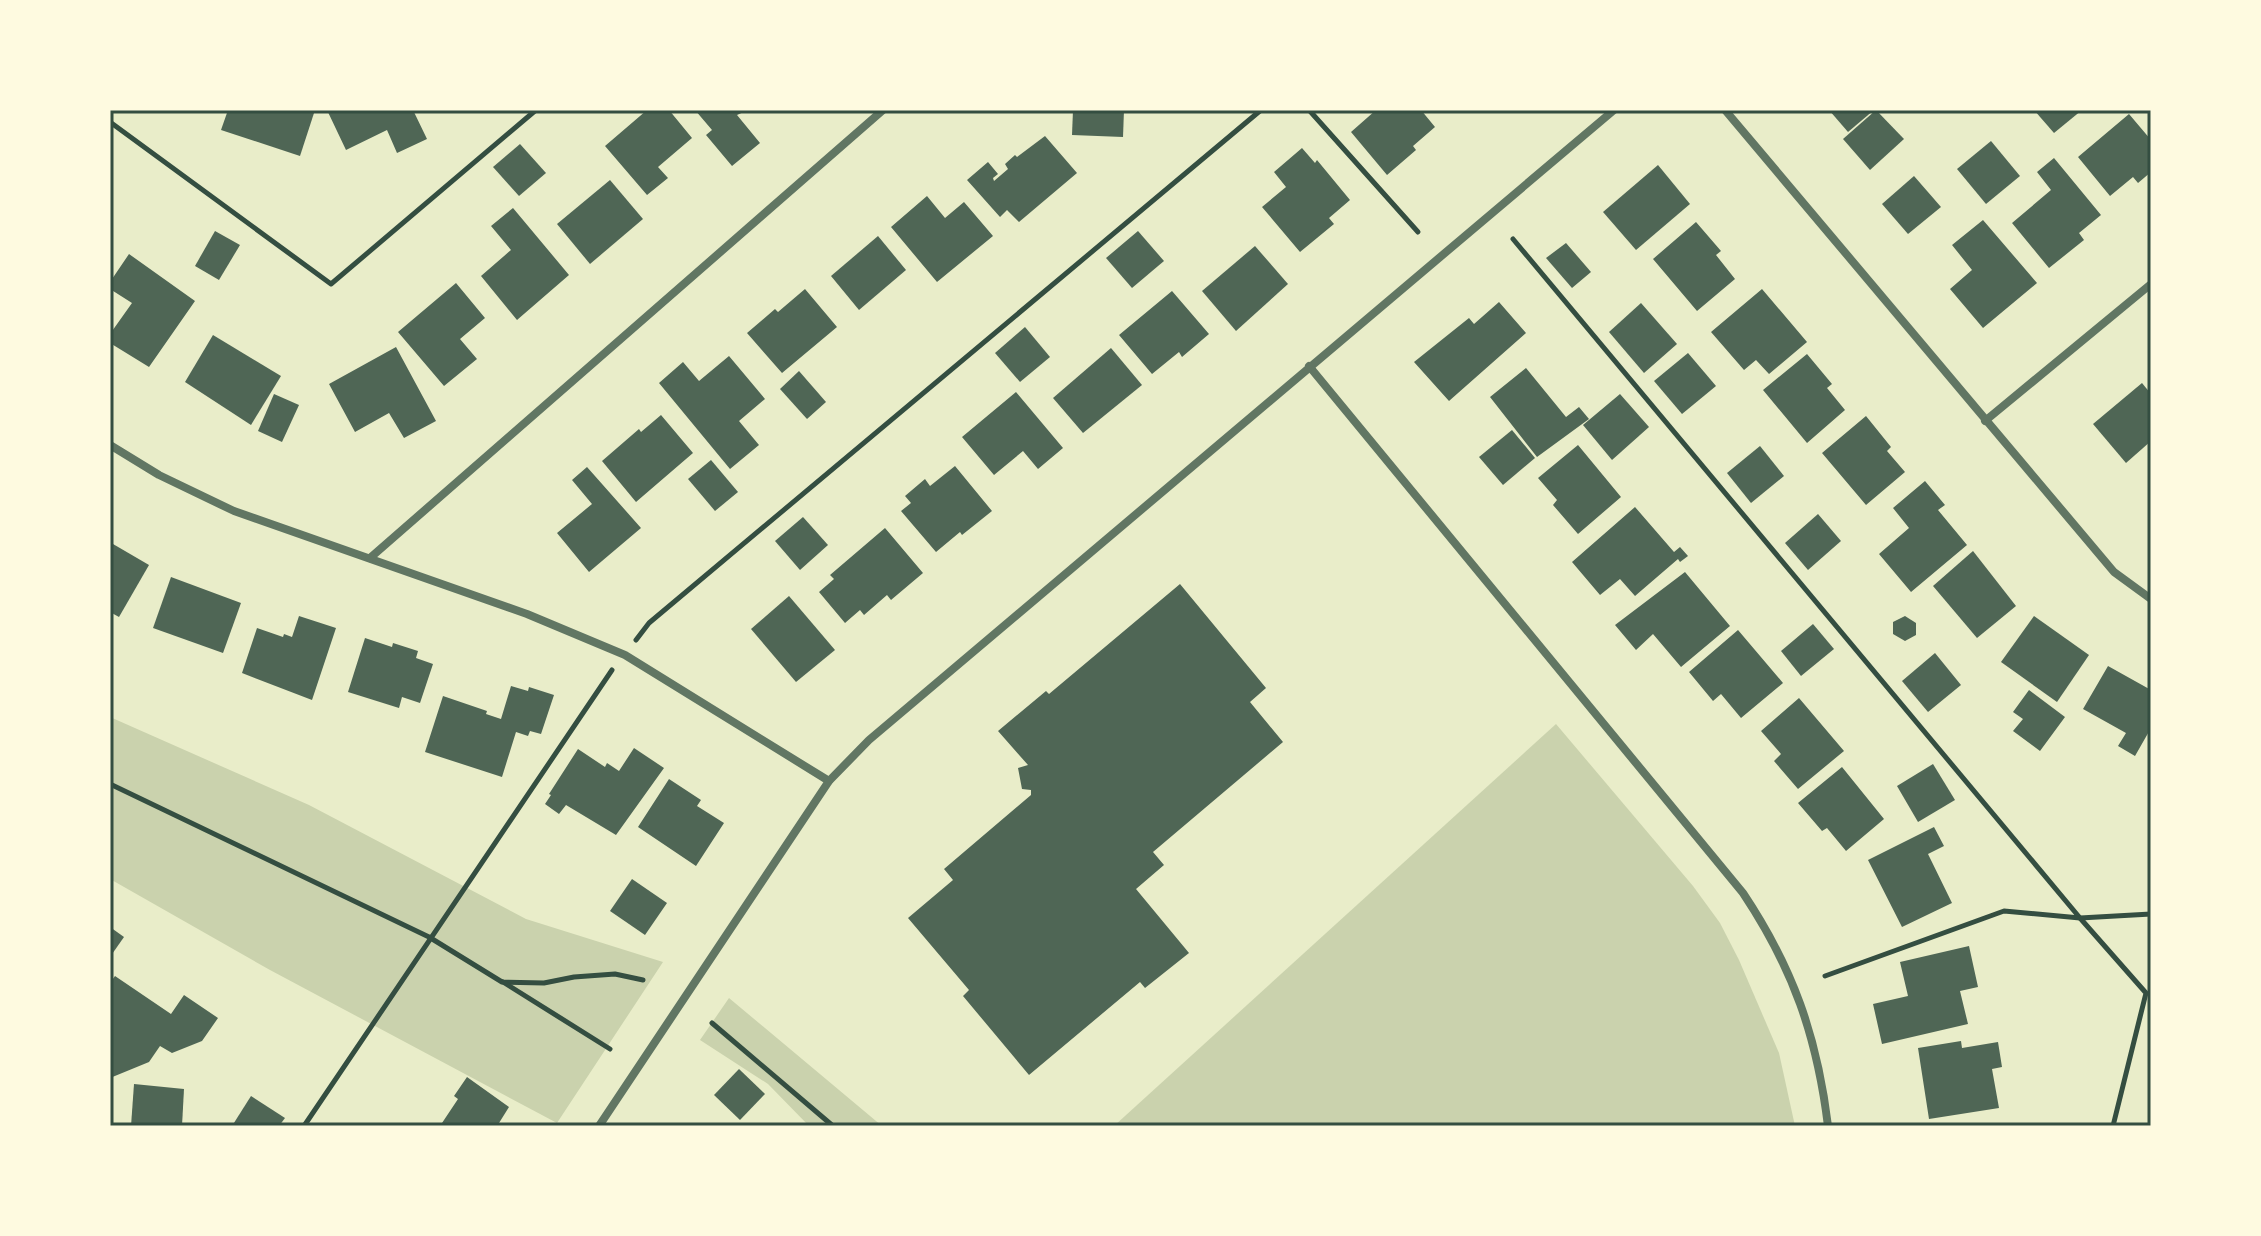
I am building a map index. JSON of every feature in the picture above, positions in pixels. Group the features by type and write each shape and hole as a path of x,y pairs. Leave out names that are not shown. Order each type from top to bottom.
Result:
{"street":[{"path":"370,558 883,110"},
{"path":"599,1126 829,781 869,740 1614,110"},
{"path":"1725,110 2114,572 2151,599"},
{"path":"1985,421 2151,284"},
{"path":"1309,366 1743,893 1781,955 1805,1011 1823,1081 1828,1126"},
{"path":"110,445 159,475 234,511 527,614 625,655 829,781"}],"path":[{"path":"110,122 331,284 536,110"},
{"path":"304,1126 604,678 649,623 1261,110"},
{"path":"1309,110 1418,232"},
{"path":"1513,239 2146,993 2113,1126"},
{"path":"110,784 429,937 610,1049"},
{"path":"1825,976 2004,911 2080,918 2151,914"},
{"path":"502,982 544,983 615,974 643,980"},
{"path":"712,1023 833,1126"}],"green space":[{"path":"110,717 309,805 526,919 663,962 557,1123 270,970 110,879"},
{"path":"1556,724 1693,886 1720,923 1779,1053 1795,1126 1114,1126"},
{"path":"729,998 882,1126 809,1126 768,1084 700,1040"}],"building":[{"path":"228,110 315,110 300,156 221,130"},
{"path":"327,110 413,110 427,139 397,153 387,130 346,150"},
{"path":"647,110 669,110 692,138 658,167 668,178 647,195 605,146"},
{"path":"695,110 748,110 737,115 760,143 732,166 706,135 712,130"},
{"path":"1073,110 1124,110 1123,137 1072,135"},
{"path":"1376,110 1421,110 1435,127 1413,146 1416,150 1387,175 1351,132"},
{"path":"1829,110 1874,110 1848,132"},
{"path":"1876,110 1904,139 1870,170 1843,139"},
{"path":"2034,110 2082,110 2054,133"},
{"path":"2129,114 2151,140 2151,172 2138,183 2133,177 2110,196 2078,157"},
{"path":"1045,136 1077,173 1019,222 1007,210 1000,217 967,180 988,162 998,174 994,181 1008,169 1005,164 1015,155 1017,157"},
{"path":"1991,141 2020,176 1986,204 1957,169"},
{"path":"520,144 546,173 519,196 493,167"},
{"path":"1302,148 1315,163 1317,160 1350,200 1329,218 1334,224 1300,252 1262,207 1286,187 1274,172"},
{"path":"2054,158 2101,215 2079,233 2084,240 2049,268 2012,223 2051,190 2037,172"},
{"path":"1658,165 1690,204 1636,250 1603,212"},
{"path":"1914,176 1941,207 1908,234 1882,204"},
{"path":"610,180 643,219 590,264 557,224"},
{"path":"927,196 945,218 964,202 993,236 937,282 891,227"},
{"path":"513,208 569,275 517,320 481,276 511,250 491,226"},
{"path":"1983,220 2037,283 1983,328 1950,289 1972,270 1952,245"},
{"path":"1696,222 1721,251 1716,255 1735,279 1697,311 1653,259"},
{"path":"215,231 240,245 219,280 195,266"},
{"path":"1138,231 1164,261 1132,288 1106,258"},
{"path":"878,236 906,270 859,310 831,276"},
{"path":"1566,243 1591,272 1572,288 1546,258"},
{"path":"1255,246 1288,284 1236,331 1202,291"},
{"path":"129,254 195,301 149,367 110,343 110,334 132,303 110,289 110,282"},
{"path":"456,283 485,318 460,339 477,359 444,386 398,332"},
{"path":"805,289 837,327 782,373 747,333"},
{"path":"1762,289 1807,342 1769,374 1756,360 1744,370 1711,332"},
{"path":"1172,291 1209,334 1182,357 1179,352 1152,374 1119,335"},
{"path":"1499,302 1526,333 1449,401 1414,362 1469,318 1474,324"},
{"path":"1641,303 1677,344 1644,373 1609,332"},
{"path":"1025,327 1050,357 1020,382 995,353"},
{"path":"213,335 281,376 251,425 185,382"},
{"path":"396,347 436,421 404,438 389,413 355,432 329,384"},
{"path":"1111,348 1142,385 1083,433 1053,398"},
{"path":"1688,353 1716,386 1682,414 1654,381"},
{"path":"1807,354 1832,384 1827,388 1845,410 1807,443 1763,390"},
{"path":"729,356 765,399 739,421 759,445 730,469 659,383 683,362 699,381"},
{"path":"1526,368 1566,417 1579,407 1589,419 1537,457 1490,397"},
{"path":"799,371 826,402 807,419 780,389"},
{"path":"2142,383 2151,394 2151,441 2126,463 2093,424"},
{"path":"1016,392 1063,448 1038,469 1023,451 994,475 962,437"},
{"path":"274,394 299,405 282,442 258,431"},
{"path":"1620,394 1649,427 1612,460 1583,425"},
{"path":"661,415 693,453 636,502 602,461 639,429 641,432"},
{"path":"1866,416 1891,447 1887,451 1905,472 1866,505 1822,453"},
{"path":"1512,430 1535,458 1503,485 1479,457"},
{"path":"1578,445 1621,497 1578,534 1553,505 1557,500 1538,478"},
{"path":"1760,446 1784,476 1751,503 1727,473"},
{"path":"711,460 738,492 715,511 688,479"},
{"path":"955,466 992,511 936,552 901,511 911,503 905,496 925,479 930,486"},
{"path":"587,467 641,528 589,572 557,533 592,504 572,480"},
{"path":"1925,481 1945,505 1938,510 1967,545 1911,592 1879,554 1909,528 1893,508"},
{"path":"1635,507 1674,552 1680,547 1688,556 1680,562 1678,559 1635,596 1620,579 1600,595 1572,562"},
{"path":"1818,514 1841,541 1808,570 1785,543"},
{"path":"803,517 828,545 800,570 775,541"},
{"path":"885,528 923,573 891,600 887,595 864,615 860,610 845,623 819,592 834,579 830,575"},
{"path":"113,544 149,565 119,617 110,612 110,550"},
{"path":"1973,551 2016,606 1977,638 1933,586"},
{"path":"1685,572 1730,626 1681,667 1653,634 1636,650 1615,625"},
{"path":"171,577 241,603 223,653 153,628"},
{"path":"1180,584 1266,688 1250,702 1283,742 1153,852 1164,865 1136,889 1189,953 1145,988 1140,982 1029,1075 963,996 969,990 908,918 953,880 944,869 1031,795 1031,790 1022,789 1018,768 1028,765 998,731 1046,691 1049,694"},
{"path":"789,596 835,650 796,682 751,629"},
{"path":"299,616 336,628 312,700 242,673 257,628 292,637"},
{"path":"1905,616 1916,623 1916,635 1905,641 1893,634 1893,622"},
{"path":"2034,616 2089,655 2057,702 2001,662"},
{"path":"1813,624 1834,649 1801,676 1781,651"},
{"path":"1738,630 1783,683 1741,718 1721,694 1713,701 1689,672"},
{"path":"365,638 418,651 416,658 433,664 420,703 402,697 399,708 348,692"},
{"path":"1935,653 1961,685 1928,712 1902,681"},
{"path":"2108,666 2151,690 2151,728 2135,756 2118,746 2126,733 2083,709"},
{"path":"511,686 528,691 529,687 554,695 541,734 530,731 528,736 516,732 502,777 425,752 443,696 501,719"},
{"path":"2029,690 2065,717 2040,751 2013,731 2023,719 2013,712"},
{"path":"1799,698 1844,751 1798,789 1774,761 1781,754 1761,731"},
{"path":"634,748 664,768 616,835 566,805 559,814 545,804 578,749 605,767 607,763 619,771"},
{"path":"1933,764 1955,800 1918,822 1897,786"},
{"path":"1842,767 1884,819 1846,851 1827,828 1822,831 1798,803"},
{"path":"669,779 701,800 697,806 724,823 696,866 638,827"},
{"path":"1934,827 1944,846 1928,854 1952,903 1902,927 1868,860"},
{"path":"632,879 667,903 645,935 610,911"},
{"path":"110,927 124,937 110,957"},
{"path":"1969,946 1978,987 1960,991 1968,1024 1882,1044 1873,1004 1908,996 1900,962"},
{"path":"115,976 171,1014 184,995 218,1018 202,1041 172,1053 160,1046 149,1062 110,1078 110,983"},
{"path":"1961,1041 1962,1048 1998,1042 2002,1067 1992,1069 1999,1108 1929,1119 1918,1048"},
{"path":"739,1069 765,1094 740,1120 714,1095"},
{"path":"467,1077 509,1107 499,1123 503,1126 440,1126 458,1099 454,1096"},
{"path":"134,1084 184,1089 182,1126 131,1126"},
{"path":"251,1096 285,1118 279,1126 232,1126"}]}
